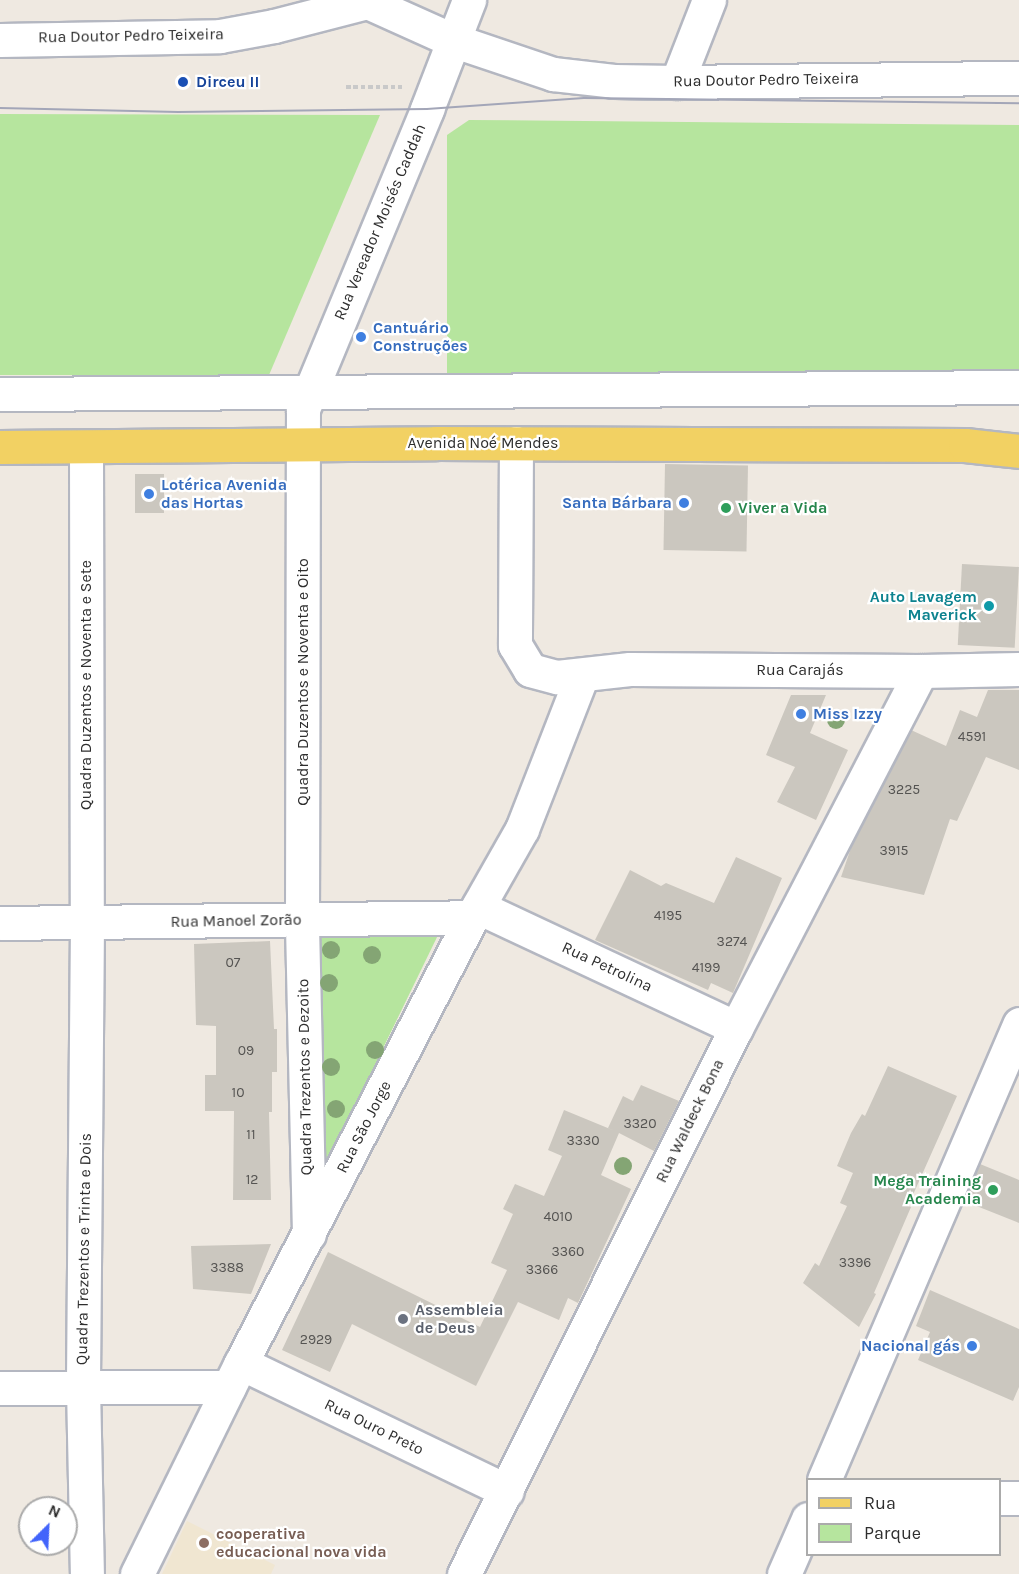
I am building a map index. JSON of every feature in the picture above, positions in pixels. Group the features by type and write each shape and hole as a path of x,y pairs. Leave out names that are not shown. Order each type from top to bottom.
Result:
{"main road":[{"name":"Avenida Noé Mendes","path":"965,445 1019,432"},
{"name":"Avenida Noé Mendes","path":"0,447 516,443 965,445 1019,451"}],"street":[{"name":"Rua Vereador Moisés Caddah","path":"303,445 303,409 427,109 469,0"},
{"path":"677,82 709,0"},
{"name":"Rua Doutor Pedro Teixeira","path":"0,40 220,36 274,26 365,1 452,40 553,74 614,81 677,82 1019,78"},
{"path":"0,394 1019,387"},
{"name":"Rua Carajás","path":"516,443 515,645 530,670 557,677 630,669 921,671 1019,669"},
{"name":"Quadra Duzentos e Noventa e Oito","path":"302,920 303,445"},
{"name":"Quadra Duzentos e Noventa e Sete","path":"86,448 87,923"},
{"name":"Rua Waldeck Bona","path":"464,1574 736,1028 921,671"},
{"name":"Rua São Jorge","path":"137,1574 235,1375 475,912 522,829 582,675"},
{"name":"Rua Manoel Zorão","path":"0,923 302,920 475,912"},
{"name":"Rua Petrolina","path":"475,912 736,1028"},
{"name":"Quadra Trezentos e Dezoito","path":"302,920 309,1234"},
{"name":"Quadra Trezentos e Trinta e Dois","path":"87,923 83,1387 87,1574"},
{"path":"824,1478 1019,1024"},
{"path":"0,1388 83,1387 235,1375"},
{"name":"Rua Ouro Preto","path":"235,1375 507,1491"},
{"path":"1001,1498 1019,1498"},
{"path":"784,1574 806,1521"}],"path":[{"path":"346,87 396,87"}],"shaded area":[{"name":"cooperativa educacional nova vida","path":"187,1521 275,1565 271,1574 162,1574"}],"green space":[{"path":"0,114 380,115 269,375 0,375"},
{"path":"469,120 1019,125 1019,375 447,377 447,135"},
{"path":"315,932 439,933 317,1184"}],"building":[{"path":"665,464 748,465 746,551 663,550"},
{"name":"Lotérica Avenida das Hortas","path":"135,474 164,474 164,513 135,513"},
{"name":"Auto Lavagem Maverick","path":"962,564 1019,567 1015,648 958,645"},
{"path":"988,690 1019,690 1019,770 986,757 957,821 950,819 924,895 841,877 853,842 911,730 946,746 960,710 977,717"},
{"path":"791,695 826,695 810,733 848,750 816,820 777,802 795,767 766,755"},
{"path":"736,857 782,878 733,993 711,983 708,990 595,940 630,870 661,886 666,883 714,903"},
{"path":"270,941 274,1029 277,1029 277,1072 272,1072 272,1112 269,1112 271,1200 233,1200 234,1111 205,1111 205,1075 216,1075 216,1026 196,1025 194,944"},
{"path":"888,1066 957,1096 908,1206 911,1207 874,1293 876,1294 859,1327 803,1283 815,1263 819,1266 847,1206 840,1203 853,1173 837,1166 851,1133 862,1114 865,1116"},
{"path":"641,1085 679,1101 654,1151 619,1133 601,1175 631,1189 578,1303 568,1298 559,1320 518,1302 476,1386 352,1324 330,1372 282,1350 328,1252 480,1327 507,1270 491,1263 513,1214 503,1209 515,1184 544,1196 562,1156 548,1150 564,1110 615,1131 608,1128 623,1096 633,1101"},
{"name":"Mega Training Academia","path":"980,1164 1019,1180 1019,1223 964,1201"},
{"path":"271,1244 251,1294 193,1289 191,1246"},
{"name":"Nacional gás","path":"930,1290 1019,1329 1019,1387 1013,1401 918,1360 930,1332 916,1326"}],"tram line":[{"path":"0,108 178,112 427,109 584,98 1019,103"}],"place":[{"name":"Dirceu II","path":"183,82"},
{"name":"Cantuário Construções","path":"361,337"},
{"name":"Lotérica Avenida das Hortas","path":"149,494"},
{"name":"Santa Bárbara","path":"684,503"},
{"name":"Viver a Vida","path":"726,508"},
{"name":"Auto Lavagem Maverick","path":"989,606"},
{"name":"Miss Izzy","path":"801,714"},
{"name":"Mega Training Academia","path":"993,1190"},
{"name":"Assembleia de Deus","path":"403,1319"},
{"name":"Nacional gás","path":"972,1346"},
{"name":"cooperativa educacional nova vida","path":"204,1543"}]}
